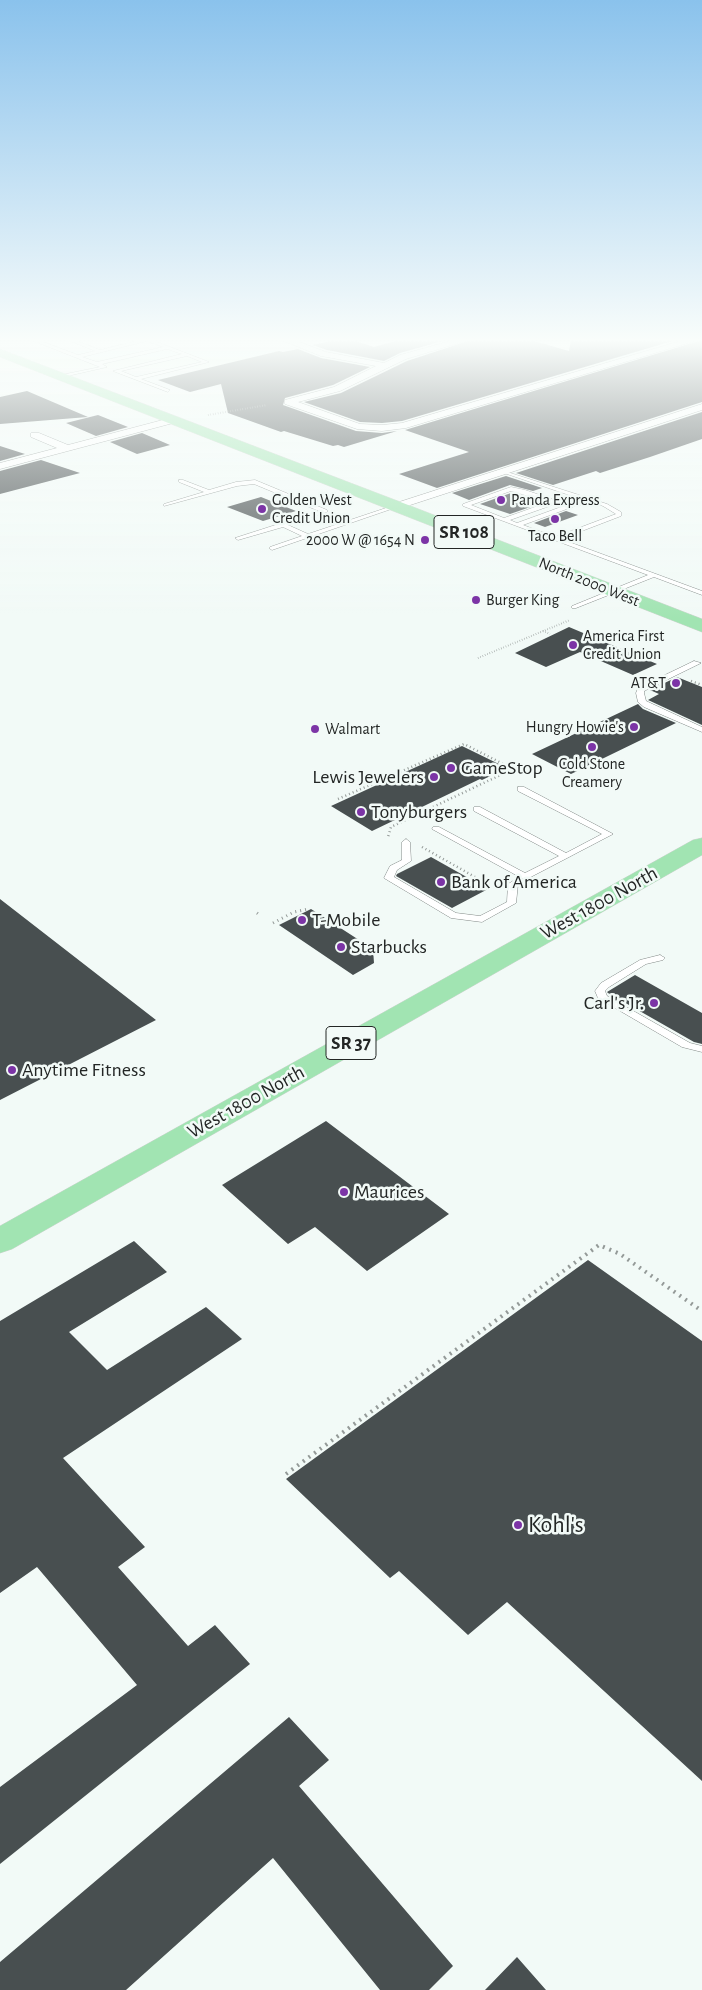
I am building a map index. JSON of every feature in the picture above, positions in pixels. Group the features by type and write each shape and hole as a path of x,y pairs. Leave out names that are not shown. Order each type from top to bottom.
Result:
{"main road":[{"name":"North 2000 West","path":"207,433 702,626"},
{"name":"West 1800 North","path":"0,1242 702,846"}],"street":[{"path":"0,466 125,433"},
{"path":"397,506 622,433"},
{"path":"35,434 67,448"}],"lane":[{"path":"503,471 617,510 619,515 555,539"},
{"path":"181,481 209,492"},
{"path":"166,504 242,483 255,482 325,511 238,538"},
{"path":"556,502 514,489 465,504 466,506 702,593"},
{"path":"504,520 574,495"},
{"path":"517,525 574,504 600,504"},
{"path":"272,548 397,506"},
{"path":"283,525 308,536"},
{"path":"574,607 654,575"},
{"path":"696,663 641,690 640,693 642,702 647,705 702,730"},
{"path":"436,828 525,877 609,834 521,789"},
{"path":"477,810 565,856"},
{"path":"406,842 407,861 392,868 389,878 454,916 482,918 511,903 513,884"},
{"path":"660,958 643,962 604,985 600,992 603,998 686,1045 702,1049"}],"path":[{"path":"478,658 577,617"},
{"path":"543,631 550,634"},
{"path":"338,799 464,744 513,769 391,827 388,837"},
{"path":"422,847 491,886"},
{"path":"273,923 294,912 308,909"},
{"path":"257,913 261,916"},
{"path":"286,1474 599,1245 620,1254 702,1311"}],"building":[{"path":"89,433 107,433 96,436"},
{"path":"142,433 170,445 137,454 110,442"},
{"path":"290,433 391,433 344,447 333,446"},
{"path":"413,433 607,433 437,488 399,474 469,452"},
{"path":"638,433 702,433 702,439 600,473 596,471 553,485 516,473"},
{"path":"0,446 25,454 0,461"},
{"path":"41,460 80,473 0,494 0,471"},
{"path":"506,476 542,488 533,491 510,485 469,500 452,493"},
{"path":"511,493 542,503 510,514 480,504"},
{"name":"Golden West Credit Union","path":"261,497 296,511 263,521 227,507"},
{"name":"Taco Bell","path":"566,511 578,515 545,527 534,523"},
{"name":"America First Credit Union","path":"569,627 657,664 633,675 580,652 546,667 515,653"},
{"path":"677,677 702,687 702,725 648,700 659,694 650,690"},
{"path":"638,704 643,709 676,723 571,774 532,754"},
{"path":"462,746 507,768 372,831 331,806"},
{"name":"Bank of America","path":"431,857 488,889 452,908 396,876"},
{"path":"0,899 156,1020 0,1100"},
{"path":"311,909 373,949 374,963 353,975 279,925"},
{"name":"Carl's Jr.","path":"635,975 702,1013 702,1044 694,1042 607,992"},
{"path":"326,1121 449,1214 367,1271 315,1227 288,1244 222,1185"},
{"path":"134,1241 167,1272 69,1332 107,1370 206,1307 242,1339 63,1458 145,1547 118,1567 188,1646 215,1625 250,1664 0,1864 0,1787 137,1685 37,1567 0,1593 0,1321"},
{"name":"Kohl's","path":"588,1260 702,1341 702,1781 507,1602 468,1635 399,1571 390,1578 286,1479"},
{"path":"289,1717 329,1760 299,1786 453,1966 429,1990 380,1990 273,1858 126,1990 0,1990 0,1962"},
{"path":"517,1957 546,1990 485,1990"}],"place":[{"name":"Panda Express","path":"501,500"},
{"name":"Golden West Credit Union","path":"262,509"},
{"name":"Taco Bell","path":"555,519"},
{"name":"2000 W @ 1654 N","path":"425,540"},
{"name":"Burger King","path":"476,600"},
{"name":"America First Credit Union","path":"573,645"},
{"name":"AT&T","path":"676,683"},
{"name":"Hungry Howie's","path":"634,727"},
{"name":"Walmart","path":"315,729"},
{"name":"Cold Stone Creamery","path":"592,747"},
{"name":"GameStop","path":"451,768"},
{"name":"Lewis Jewelers","path":"434,777"},
{"name":"Tonyburgers","path":"361,812"},
{"name":"Bank of America","path":"441,882"},
{"name":"T-Mobile","path":"302,920"},
{"name":"Starbucks","path":"341,947"},
{"name":"Carl's Jr.","path":"654,1003"},
{"name":"Anytime Fitness","path":"12,1070"},
{"name":"Maurices","path":"344,1192"},
{"name":"Kohl's","path":"518,1525"}]}
